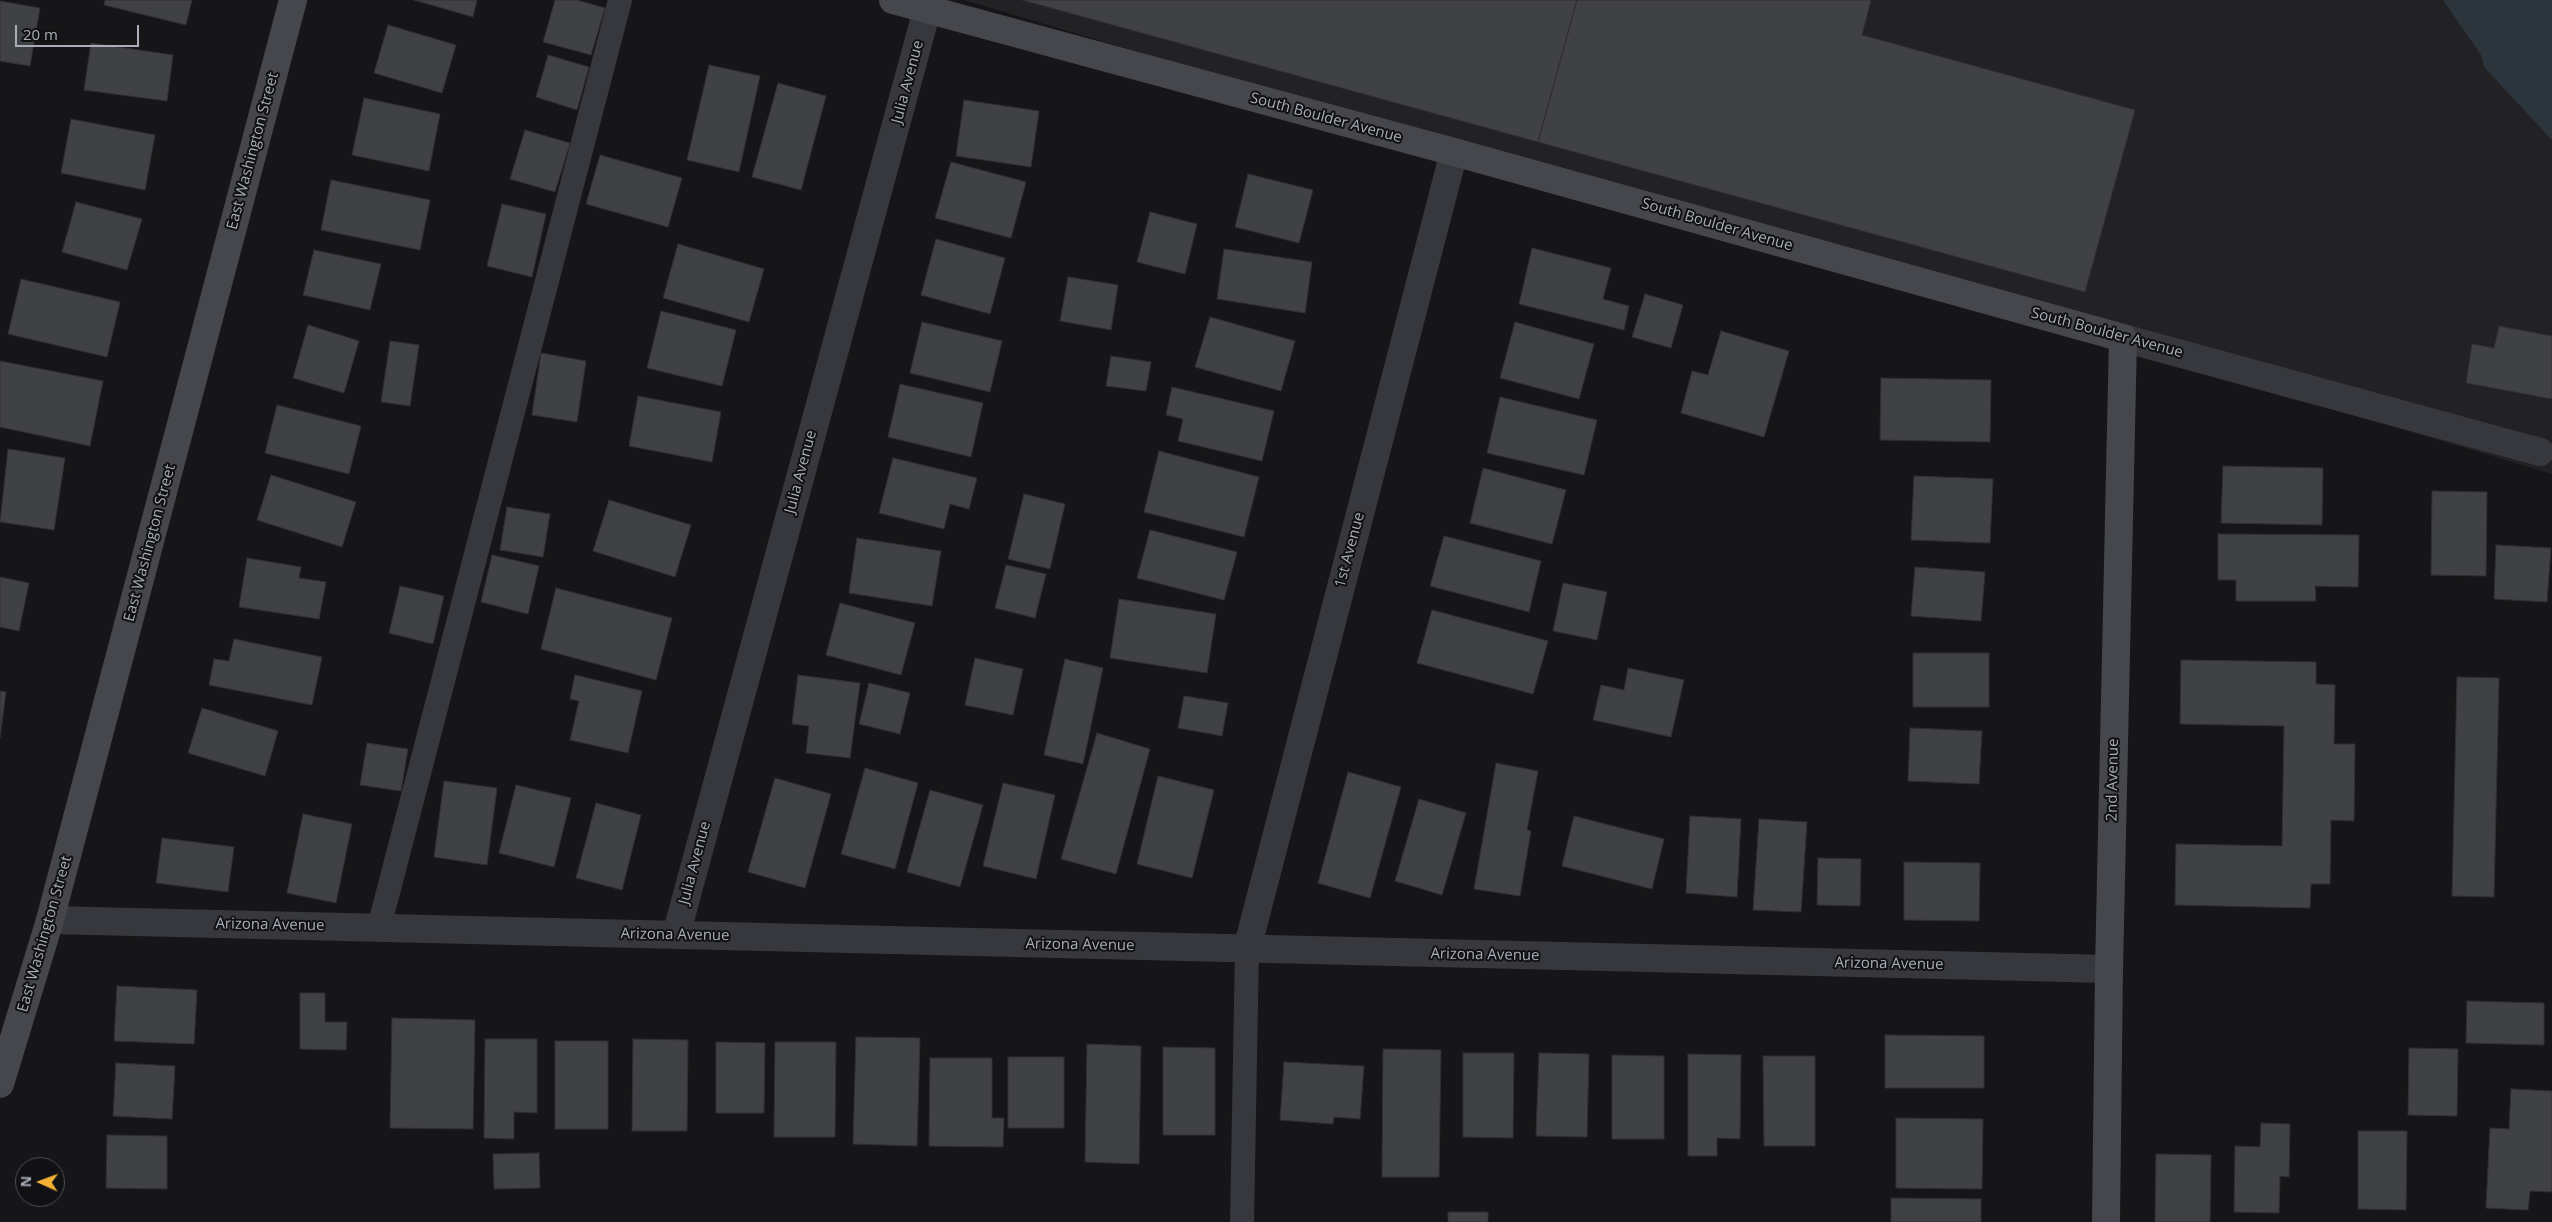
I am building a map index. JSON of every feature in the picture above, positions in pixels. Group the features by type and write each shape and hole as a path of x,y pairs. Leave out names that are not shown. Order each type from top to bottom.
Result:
{"street":[{"name":"East Washington Street","path":"0,1084 50,920 293,0"},
{"name":"South Boulder Avenue","path":"893,0 1454,152 2123,338 2546,453"},
{"name":"Julia Avenue","path":"676,935 927,10"},
{"name":"1st Avenue","path":"1247,949 1454,152"},
{"name":"2nd Avenue","path":"2106,1222 2109,969 2123,338"},
{"name":"Arizona Avenue","path":"50,920 2109,969"}],"lane":[{"path":"379,927 620,0"},
{"path":"1242,1222 1247,949"}],"shaded area":[{"path":"964,0 2552,0 2552,474"},
{"path":"2443,0 2552,0 2552,140 2484,67 2481,55"}],"building":[{"path":"105,0 192,0 186,25 104,5"},
{"path":"414,0 477,0 473,17"},
{"path":"555,0 577,0 605,8 591,55 543,42"},
{"path":"1022,0 1577,0 1538,142"},
{"path":"1577,0 1871,0 1862,35 2135,110 2085,292 1538,142"},
{"path":"0,1 40,8 30,66 0,61"},
{"path":"388,25 456,45 442,93 374,73"},
{"path":"91,43 173,55 167,101 84,90"},
{"path":"548,55 589,67 577,110 536,97"},
{"path":"709,65 760,76 739,172 687,160"},
{"path":"778,83 826,96 801,190 752,177"},
{"path":"364,98 440,114 429,171 352,155"},
{"path":"964,100 1039,111 1031,167 956,156"},
{"path":"71,119 155,135 145,190 61,173"},
{"path":"525,130 570,143 555,192 510,179"},
{"path":"600,155 682,178 668,227 586,204"},
{"path":"951,162 1026,182 1011,238 935,218"},
{"path":"1248,174 1313,190 1299,243 1235,227"},
{"path":"331,180 430,200 420,250 321,230"},
{"path":"76,202 142,219 127,270 62,252"},
{"path":"502,204 546,214 532,277 487,266"},
{"path":"1150,212 1197,224 1185,274 1137,262"},
{"path":"936,239 1005,258 990,314 921,295"},
{"path":"678,244 764,269 749,322 663,298"},
{"path":"1532,248 1611,268 1603,299 1629,306 1624,330 1519,304"},
{"path":"1224,249 1312,262 1305,313 1217,299"},
{"path":"314,250 381,264 370,310 303,295"},
{"path":"1068,277 1118,285 1111,330 1060,321"},
{"path":"21,279 120,302 107,357 8,334"},
{"path":"1645,294 1683,305 1671,348 1632,337"},
{"path":"661,311 736,330 722,386 647,368"},
{"path":"1210,317 1295,341 1281,391 1195,367"},
{"path":"922,322 1002,341 990,392 910,373"},
{"path":"1515,322 1594,344 1579,399 1500,378"},
{"path":"308,325 359,341 344,393 293,378"},
{"path":"2499,326 2552,336 2552,399 2466,383 2472,344 2494,348"},
{"path":"1721,331 1789,351 1764,437 1681,413 1692,371 1708,375"},
{"path":"390,341 419,345 410,406 381,402"},
{"path":"541,353 586,361 577,422 532,415"},
{"path":"1111,356 1151,362 1146,391 1106,386"},
{"path":"0,361 103,381 90,446 0,427"},
{"path":"1881,378 1991,380 1990,442 1880,440"},
{"path":"900,384 983,403 971,457 888,437"},
{"path":"1172,387 1274,411 1262,461 1178,441 1183,419 1166,415"},
{"path":"638,396 721,412 712,462 629,446"},
{"path":"1500,397 1597,420 1584,475 1487,453"},
{"path":"277,405 361,426 349,474 265,453"},
{"path":"8,449 65,458 54,530 0,522"},
{"path":"1159,451 1259,477 1244,537 1144,512"},
{"path":"893,458 977,478 969,509 950,504 944,529 879,513"},
{"path":"2223,466 2323,468 2322,525 2221,523"},
{"path":"1483,468 1566,490 1552,544 1470,523"},
{"path":"271,475 356,502 342,547 257,520"},
{"path":"1914,476 1993,479 1990,543 1911,540"},
{"path":"2432,491 2487,492 2486,576 2431,575"},
{"path":"1024,494 1065,504 1050,569 1008,559"},
{"path":"609,500 691,525 675,577 593,551"},
{"path":"507,507 550,514 543,557 500,550"},
{"path":"1150,530 1237,552 1224,600 1137,578"},
{"path":"2218,534 2359,535 2358,587 2315,586 2316,601 2236,601 2236,580 2218,580"},
{"path":"1444,536 1541,561 1529,612 1430,586"},
{"path":"857,538 941,551 932,606 849,593"},
{"path":"2496,545 2551,548 2547,602 2494,599"},
{"path":"492,555 539,566 528,614 481,602"},
{"path":"247,558 301,567 299,578 326,582 319,619 239,607"},
{"path":"1006,565 1046,574 1035,618 995,608"},
{"path":"1915,567 1985,572 1981,621 1911,616"},
{"path":"0,577 29,583 19,631 0,627"},
{"path":"1563,583 1607,592 1597,640 1553,631"},
{"path":"400,586 444,596 433,644 389,633"},
{"path":"556,588 672,618 656,680 541,649"},
{"path":"1119,599 1216,614 1207,673 1110,658"},
{"path":"840,603 915,623 901,675 826,655"},
{"path":"1432,610 1548,641 1533,694 1417,663"},
{"path":"234,639 322,657 312,705 209,685 214,659 229,661"},
{"path":"1913,653 1989,653 1989,707 1913,707"},
{"path":"975,658 1023,669 1013,715 965,705"},
{"path":"1065,659 1103,668 1083,764 1044,755"},
{"path":"2181,660 2316,662 2316,684 2335,685 2334,744 2355,744 2354,821 2331,820 2330,884 2311,884 2310,908 2175,905 2176,844 2282,846 2284,726 2180,724"},
{"path":"1628,668 1684,680 1671,737 1593,720 1601,685 1624,690"},
{"path":"575,675 642,691 628,753 570,740 579,701 570,699"},
{"path":"798,675 860,683 850,758 806,753 809,726 792,724"},
{"path":"2457,677 2499,678 2494,897 2452,896"},
{"path":"869,683 910,693 900,734 859,724"},
{"path":"0,691 6,692 0,738"},
{"path":"1184,696 1228,703 1222,736 1178,728"},
{"path":"202,708 278,731 265,776 188,753"},
{"path":"1910,728 1982,731 1979,784 1908,781"},
{"path":"1097,733 1150,749 1116,874 1061,859"},
{"path":"367,743 408,749 401,791 360,785"},
{"path":"1496,763 1538,771 1527,830 1531,831 1520,896 1474,889"},
{"path":"865,768 918,783 895,869 841,854"},
{"path":"1348,772 1401,787 1370,898 1318,883"},
{"path":"1158,776 1214,790 1192,878 1137,864"},
{"path":"775,778 831,794 805,888 748,872"},
{"path":"444,781 497,788 487,865 434,857"},
{"path":"1003,783 1055,795 1036,879 983,866"},
{"path":"516,785 571,798 554,867 499,853"},
{"path":"930,790 983,805 960,887 907,872"},
{"path":"1419,799 1466,813 1442,895 1395,881"},
{"path":"596,803 641,815 622,890 576,878"},
{"path":"303,814 352,824 336,903 287,893"},
{"path":"1574,816 1664,839 1652,889 1562,866"},
{"path":"1690,816 1741,819 1737,897 1686,893"},
{"path":"1759,819 1807,822 1801,912 1753,910"},
{"path":"162,838 234,847 228,892 156,883"},
{"path":"1818,858 1861,859 1860,906 1817,905"},
{"path":"1904,862 1980,863 1979,921 1904,920"},
{"path":"117,986 197,990 194,1044 114,1041"},
{"path":"300,993 325,993 325,1022 347,1022 346,1050 300,1049"},
{"path":"2467,1001 2544,1003 2544,1045 2466,1043"},
{"path":"392,1018 475,1020 473,1129 390,1128"},
{"path":"1885,1035 1984,1036 1984,1088 1885,1088"},
{"path":"856,1037 920,1038 917,1146 853,1144"},
{"path":"485,1039 537,1039 537,1113 514,1112 514,1139 484,1138"},
{"path":"633,1039 688,1040 687,1131 632,1131"},
{"path":"555,1041 608,1041 608,1129 555,1129"},
{"path":"716,1042 765,1043 764,1113 716,1113"},
{"path":"775,1042 836,1042 835,1137 774,1137"},
{"path":"1087,1044 1141,1046 1139,1164 1085,1162"},
{"path":"1163,1047 1215,1048 1215,1135 1163,1135"},
{"path":"2409,1048 2458,1049 2457,1116 2408,1115"},
{"path":"1383,1049 1441,1050 1439,1177 1382,1177"},
{"path":"1463,1053 1514,1053 1513,1138 1463,1137"},
{"path":"1539,1053 1589,1054 1587,1137 1536,1136"},
{"path":"1688,1054 1741,1055 1740,1139 1717,1138 1717,1156 1688,1156"},
{"path":"1612,1055 1664,1056 1664,1139 1612,1139"},
{"path":"1763,1056 1815,1056 1815,1146 1764,1146"},
{"path":"1008,1057 1064,1057 1064,1128 1008,1128"},
{"path":"930,1058 992,1058 992,1118 1004,1118 1003,1147 929,1146"},
{"path":"1284,1062 1364,1066 1360,1119 1334,1117 1333,1124 1280,1120"},
{"path":"116,1063 175,1066 172,1119 113,1116"},
{"path":"2511,1089 2552,1091 2552,1192 2530,1191 2528,1210 2486,1208 2490,1128 2509,1129"},
{"path":"1896,1118 1983,1119 1982,1189 1896,1188"},
{"path":"2261,1123 2290,1124 2289,1177 2280,1176 2279,1213 2234,1212 2235,1146 2260,1147"},
{"path":"2358,1131 2407,1131 2406,1210 2358,1209"},
{"path":"107,1135 167,1136 167,1189 106,1188"},
{"path":"539,1153 540,1188 494,1189 493,1154"},
{"path":"2156,1154 2211,1155 2210,1222 2155,1222"},
{"path":"1891,1198 1981,1199 1981,1222 1891,1222"},
{"path":"1448,1212 1488,1212 1488,1222 1448,1222"}]}
